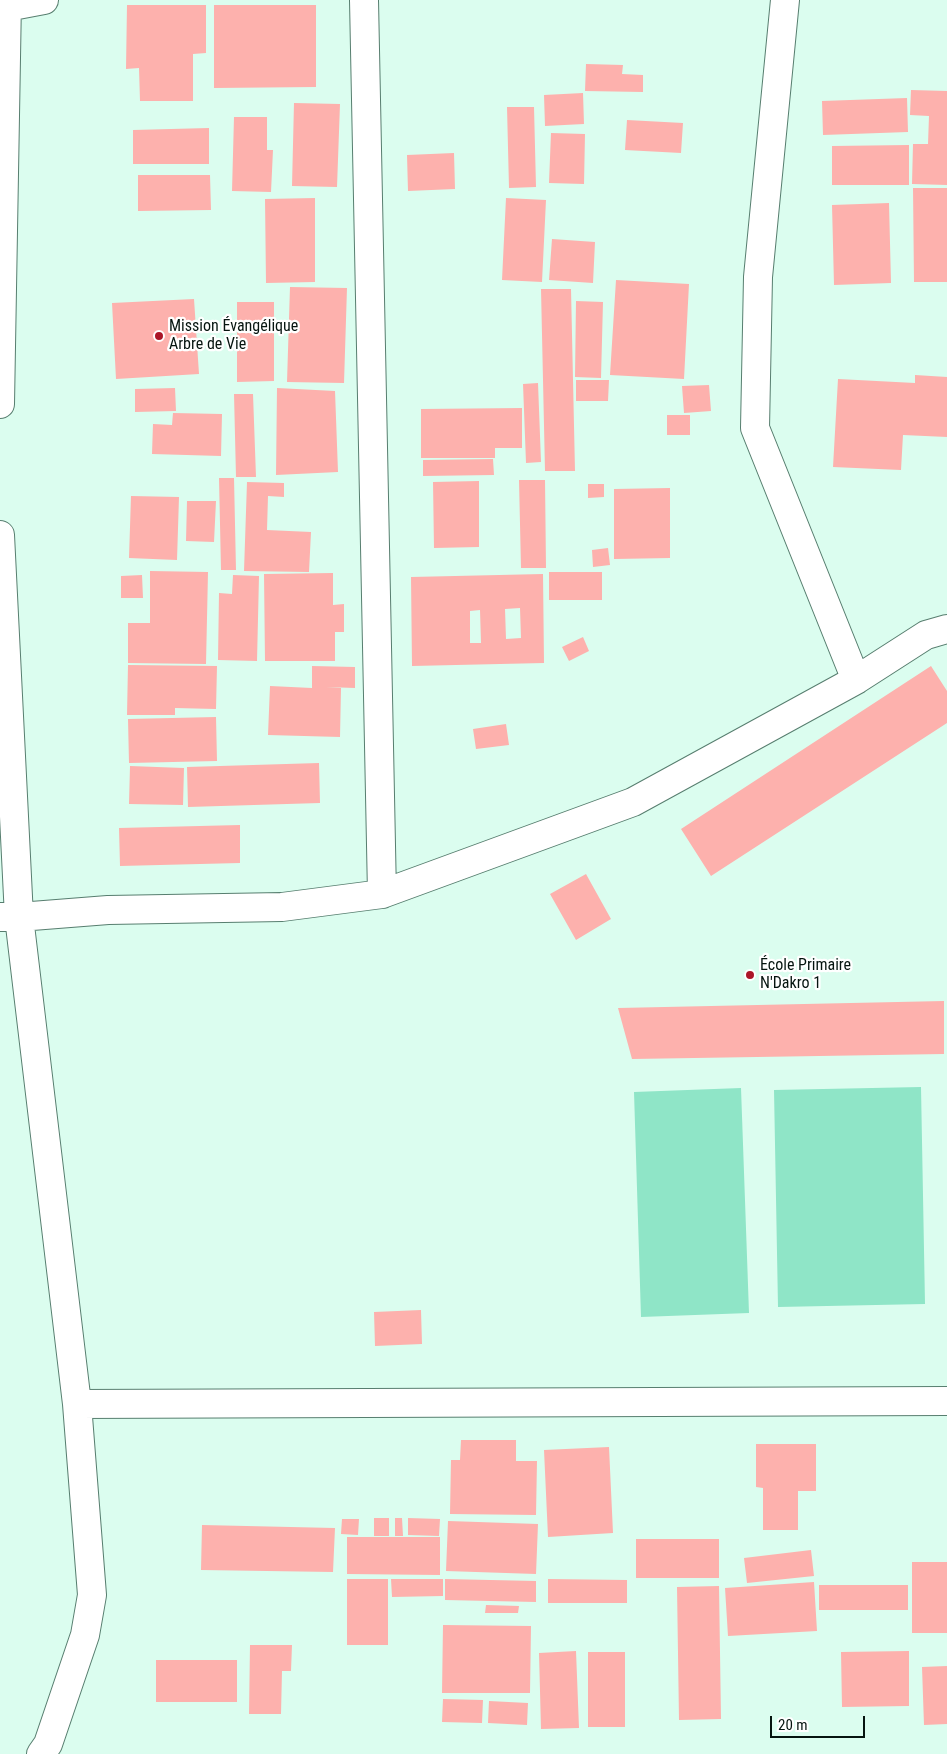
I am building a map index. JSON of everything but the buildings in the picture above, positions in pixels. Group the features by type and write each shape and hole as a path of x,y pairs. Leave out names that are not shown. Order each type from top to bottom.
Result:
{"street":[{"path":"0,404 7,4 44,0"},
{"path":"364,0 382,894"},
{"path":"780,0 758,277 755,428 856,680"},
{"path":"0,534 9,917 77,1404 92,1595 85,1635 48,1744 41,1754"},
{"path":"9,917 108,910 282,907 382,894 633,802 856,680 926,635 947,629"},
{"path":"77,1404 947,1401"}],"green space":[{"path":"921,1087 925,1304 778,1307 774,1090"},
{"path":"741,1088 749,1313 641,1317 634,1092"}],"place":[{"name":"Mission Évangélique Arbre de Vie","path":"159,336"},
{"name":"École Primaire N'Dakro 1","path":"750,975"}]}
